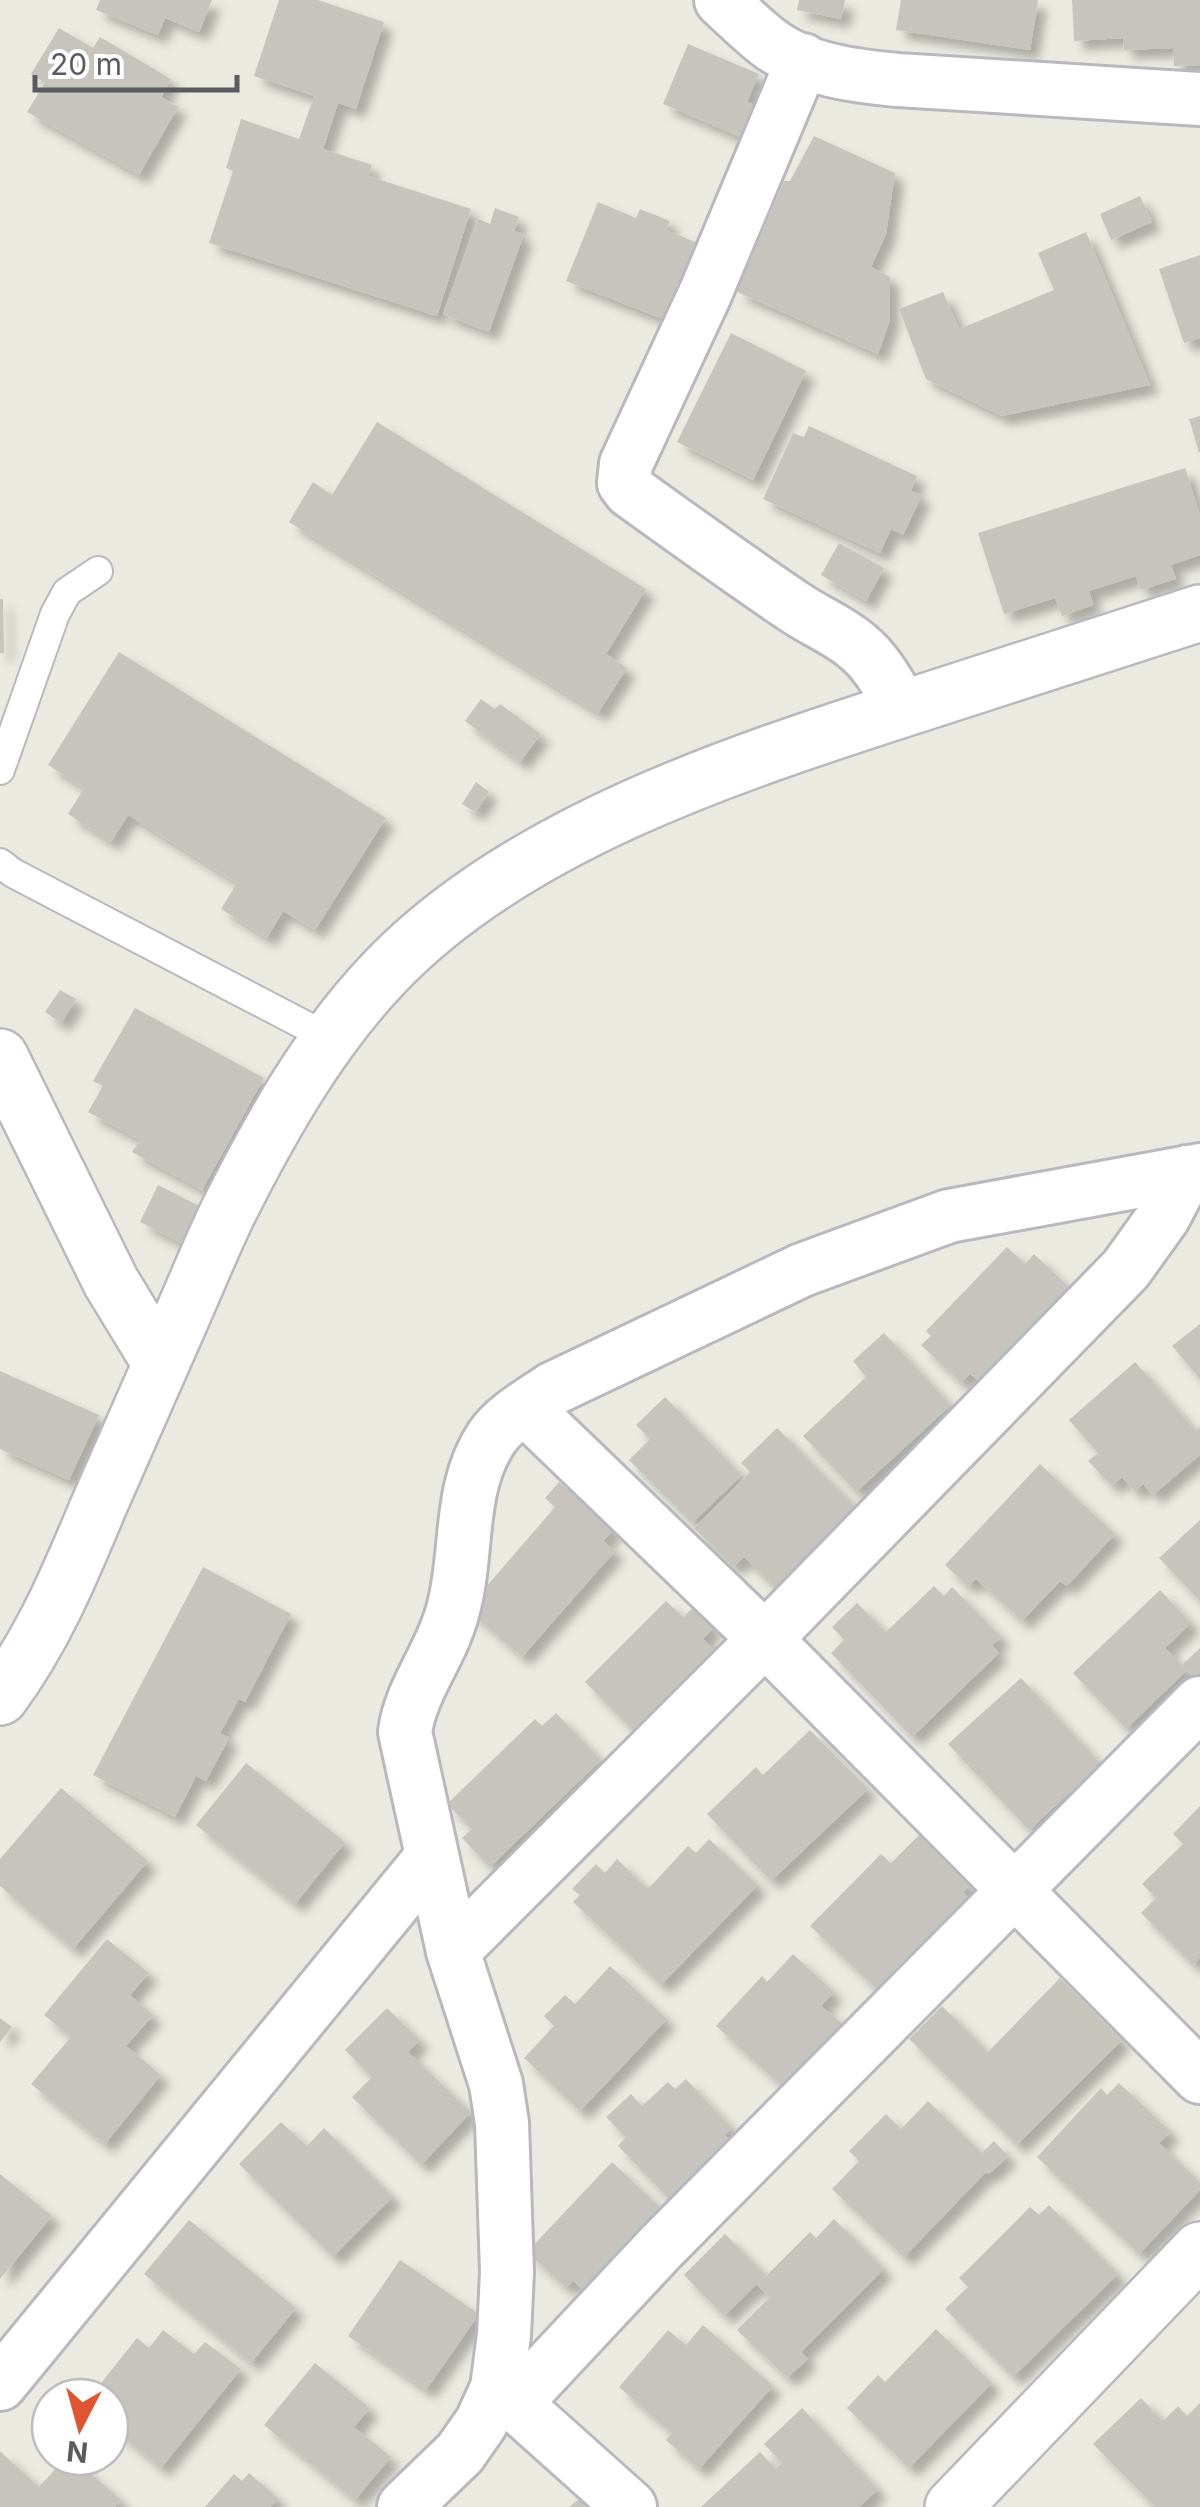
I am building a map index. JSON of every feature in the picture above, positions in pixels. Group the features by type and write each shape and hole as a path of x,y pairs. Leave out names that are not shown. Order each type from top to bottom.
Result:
{"street":[{"path":"721,0 770,44 802,60 852,76 1200,99"},
{"path":"802,60 704,294 626,464 624,483 725,560 861,649 903,709"},
{"path":"3,1685 48,1622 226,1216 256,1158 356,1004 427,933 527,862 606,821 724,771 794,744 1200,613"},
{"path":"0,1057 111,1282 160,1364"},
{"path":"630,2507 506,2396 502,2123 496,2084 453,1951 406,1745 408,1712 454,1609 472,1475 493,1435 552,1389 802,1270 948,1216 1194,1171"},
{"path":"453,1951 1126,1269 1194,1171"},
{"path":"525,1408 766,1638 1200,2077"},
{"path":"404,2507 460,2453 506,2396 661,2247 1200,1702"},
{"path":"0,2384 432,1858"},
{"path":"952,2507 1200,2250"}],"lane":[{"path":"0,770 55,614 67,592 98,571"},
{"path":"0,864 331,1038"}],"building":[{"path":"100,0 212,0 199,32 165,18 158,35 96,10"},
{"path":"279,0 318,0 384,22 356,109 338,103 323,149 372,165 368,176 471,209 437,316 209,243 233,171 226,168 241,119 299,139 314,96 254,76"},
{"path":"799,0 845,0 841,19 797,10"},
{"path":"901,0 1038,0 1030,50 896,30"},
{"path":"1072,0 1200,0 1200,65 1174,66 1173,48 1124,50 1123,38 1074,41"},
{"path":"59,28 93,48 100,37 171,79 161,97 178,107 139,175 27,112 45,83 31,74"},
{"path":"688,44 759,74 747,102 757,106 743,138 663,104"},
{"path":"814,136 895,173 886,234 871,267 890,277 890,320 878,354 737,292 784,181 790,181"},
{"path":"1140,196 1152,222 1111,240 1100,214"},
{"path":"598,202 636,218 640,209 670,221 666,230 695,242 663,319 566,281"},
{"path":"495,208 519,217 514,231 524,234 489,332 443,314 478,219 490,224"},
{"path":"1086,232 1150,385 1002,416 926,379 899,309 943,292 959,329 1054,290 1038,253"},
{"path":"1200,255 1200,338 1184,343 1159,269"},
{"path":"731,333 806,371 753,480 677,442"},
{"path":"1200,416 1200,452 1199,452 1189,419"},
{"path":"377,422 646,589 606,654 627,668 598,713 289,522 313,482 332,495"},
{"path":"809,426 917,476 911,491 922,495 903,535 891,529 880,553 763,499 793,433 804,437"},
{"path":"1185,468 1200,515 1200,555 1171,565 1176,579 1140,590 1136,576 1089,591 1093,605 1062,616 1055,598 1004,614 978,533"},
{"path":"839,543 884,568 866,601 821,575"},
{"path":"3,599 4,653 0,653"},
{"path":"119,652 386,818 315,930 283,911 267,938 221,909 237,883 128,815 111,842 68,814 84,788 48,765"},
{"path":"481,699 495,709 500,704 541,734 520,762 465,721"},
{"path":"476,782 489,792 475,812 462,804"},
{"path":"60,990 76,999 61,1023 45,1012"},
{"path":"135,1008 264,1078 202,1190 132,1152 140,1140 88,1112 103,1086 93,1081"},
{"path":"158,1185 201,1207 181,1243 140,1222"},
{"path":"1007,1247 1025,1264 1034,1254 1068,1286 978,1380 970,1374 961,1383 921,1345 931,1336 926,1331"},
{"path":"1200,1324 1200,1379 1172,1346"},
{"path":"884,1333 951,1405 856,1492 803,1436 866,1377 853,1361"},
{"path":"1135,1362 1196,1431 1200,1427 1200,1455 1153,1495 1143,1484 1135,1492 1122,1477 1112,1486 1088,1461 1098,1453 1069,1420"},
{"path":"0,1371 99,1415 69,1480 0,1449"},
{"path":"665,1397 742,1475 692,1523 629,1460 650,1439 636,1425"},
{"path":"777,1428 859,1510 778,1591 744,1557 733,1567 694,1528 750,1472 741,1463"},
{"path":"1040,1464 1115,1534 1067,1586 1060,1581 1022,1621 976,1579 968,1586 945,1565"},
{"path":"559,1482 614,1529 603,1541 615,1551 522,1657 467,1609 555,1507 545,1498"},
{"path":"1200,1520 1200,1601 1159,1558"},
{"path":"203,1567 291,1614 245,1702 239,1699 220,1733 229,1738 206,1781 196,1776 175,1817 93,1775"},
{"path":"934,1586 944,1596 952,1587 1001,1637 992,1645 999,1653 912,1737 831,1653 844,1640 832,1627 857,1603 886,1632"},
{"path":"1160,1590 1191,1623 1165,1648 1182,1665 1200,1648 1200,1673 1195,1678 1187,1670 1126,1729 1073,1673"},
{"path":"666,1601 683,1617 694,1607 714,1627 703,1639 715,1651 635,1732 585,1682"},
{"path":"1021,1678 1101,1764 1029,1830 948,1744"},
{"path":"556,1713 601,1760 490,1867 462,1838 472,1829 447,1804 535,1719 542,1726"},
{"path":"810,1730 868,1789 771,1881 707,1814 756,1767 763,1775"},
{"path":"246,1763 345,1842 295,1904 196,1825"},
{"path":"61,1788 148,1861 73,1949 0,1886 0,1859"},
{"path":"1200,1806 1200,1958 1193,1965 1141,1913 1156,1898 1142,1884 1183,1844 1173,1834"},
{"path":"919,1835 970,1885 963,1892 971,1900 881,1993 810,1926 881,1854 891,1863"},
{"path":"709,1839 758,1885 661,1985 573,1902 580,1895 572,1889 596,1864 605,1873 617,1859 648,1889 688,1846 696,1853"},
{"path":"107,1939 149,1973 130,1995 153,2015 126,2046 161,2075 105,2144 31,2084 71,2037 44,2015"},
{"path":"793,1954 834,1992 821,2006 844,2025 785,2089 716,2026 762,1976 767,1982"},
{"path":"610,1966 667,2019 580,2111 524,2058 554,2026 544,2016 565,1995 575,2004"},
{"path":"1060,1978 1122,2040 1017,2145 909,2039 942,2006 988,2052"},
{"path":"387,2008 420,2040 408,2052 471,2112 421,2165 352,2097 372,2077 345,2050"},
{"path":"0,2018 12,2027 0,2042"},
{"path":"686,2079 732,2128 725,2135 733,2144 672,2202 618,2146 626,2137 606,2117 631,2094 642,2106 668,2082 675,2089"},
{"path":"1119,2083 1171,2132 1159,2143 1200,2182 1200,2190 1139,2254 1037,2157 1101,2088 1107,2095"},
{"path":"928,2101 982,2153 994,2141 1008,2156 989,2174 986,2172 904,2257 832,2189 859,2161 849,2151 886,2114 901,2129"},
{"path":"281,2122 307,2146 324,2128 393,2197 333,2257 239,2164"},
{"path":"612,2162 664,2211 587,2293 573,2281 566,2288 527,2252"},
{"path":"0,2174 52,2216 0,2279"},
{"path":"1049,2205 1118,2274 1013,2377 945,2309 968,2287 959,2278 1030,2207 1039,2215"},
{"path":"834,2219 884,2269 801,2352 808,2359 787,2378 737,2330 770,2297 757,2285 810,2232 816,2238"},
{"path":"189,2220 296,2308 251,2363 144,2274"},
{"path":"725,2234 766,2275 724,2316 684,2275"},
{"path":"400,2260 479,2314 426,2390 348,2336"},
{"path":"703,2325 773,2386 699,2469 666,2440 672,2433 619,2387 668,2330 686,2345"},
{"path":"936,2329 992,2383 909,2468 847,2408 878,2375 885,2382"},
{"path":"163,2330 194,2354 205,2342 241,2369 161,2468 130,2442 130,2377 106,2377 137,2338 149,2348"},
{"path":"315,2363 370,2408 354,2427 391,2457 355,2500 264,2425"},
{"path":"1141,2398 1163,2421 1178,2406 1187,2416 1200,2403 1200,2507 1155,2507 1093,2444"},
{"path":"802,2408 878,2489 859,2507 701,2507 760,2452 776,2469 782,2463 764,2444"},
{"path":"0,2451 39,2487 48,2477 95,2477 121,2500 115,2507 0,2507"},
{"path":"249,2473 278,2498 270,2507 205,2507 234,2474 242,2481"},
{"path":"583,2496 591,2507 569,2507"}]}
